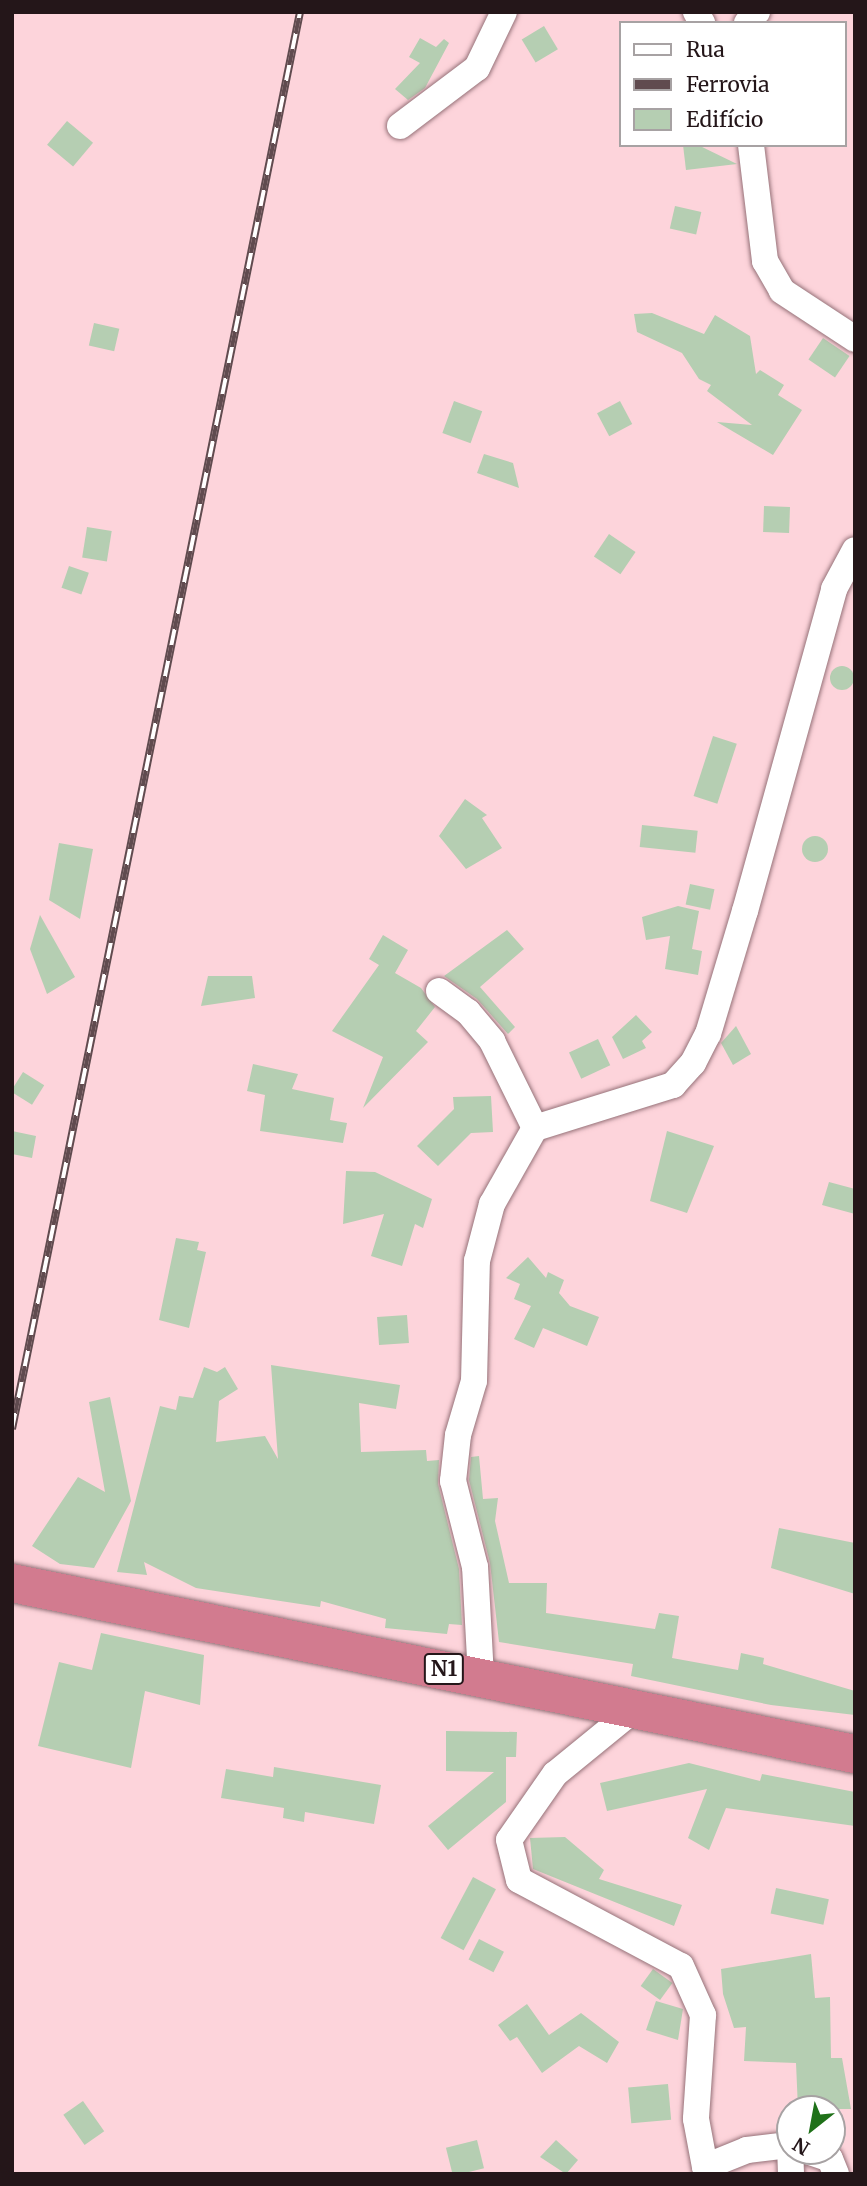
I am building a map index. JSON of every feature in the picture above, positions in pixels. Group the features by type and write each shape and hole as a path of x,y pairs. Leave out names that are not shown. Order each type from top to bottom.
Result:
{"highway":[{"name":"N1","path":"22,1585 855,1754"}],"street":[{"path":"400,126 477,68 505,12"},
{"path":"751,147 765,261 782,290 855,339"},
{"path":"481,1677 475,1567 453,1481 458,1435 474,1381 477,1261 492,1204 535,1128 673,1084 698,1053 746,911 834,589 855,550"},
{"path":"439,991 468,1012 492,1041 535,1128"},
{"path":"636,1708 555,1774 509,1840 519,1880 681,1966 703,2015 696,2119 705,2171 747,2150 776,2147"}],"building":[{"path":"544,26 558,49 536,63 522,39"},
{"path":"420,38 436,47 444,39 449,43 425,88 408,100 395,89 420,63 409,57"},
{"path":"67,121 93,143 73,167 47,145"},
{"path":"683,147 702,147 737,164 686,170"},
{"path":"675,206 701,212 696,234 670,228"},
{"path":"652,313 704,334 715,315 750,336 756,374 760,370 784,385 778,395 802,410 773,455 717,422 752,425 707,391 711,385 699,379 682,353 637,332 634,314"},
{"path":"94,323 119,329 114,351 89,345"},
{"path":"823,338 850,356 835,377 808,360"},
{"path":"454,401 482,411 471,443 442,433"},
{"path":"620,401 632,424 609,436 597,413"},
{"path":"484,454 513,463 519,488 477,473"},
{"path":"764,506 790,507 789,533 763,532"},
{"path":"87,527 112,531 107,562 82,558"},
{"path":"609,534 636,552 620,574 594,556"},
{"path":"69,566 89,573 81,595 62,588"},
{"path":"842,666 850,670 854,678 850,686 842,690 834,686 830,678 834,670"},
{"path":"713,736 737,744 717,804 694,796"},
{"path":"465,799 487,815 482,818 502,848 466,869 439,836"},
{"path":"642,825 698,831 695,853 640,847"},
{"path":"815,836 824,840 828,849 824,858 815,862 806,858 802,849 806,840"},
{"path":"59,843 93,849 80,919 49,900"},
{"path":"690,884 714,889 710,910 686,905"},
{"path":"678,906 699,911 692,949 702,951 698,975 665,969 670,936 646,940 642,917"},
{"path":"40,915 75,977 47,994 30,949"},
{"path":"507,930 524,949 480,987 515,1027 508,1034 477,999 444,976"},
{"path":"383,935 408,950 395,973 421,988 435,1007 416,1031 428,1042 363,1108 383,1057 332,1031 379,965 369,959"},
{"path":"208,976 252,976 255,998 201,1006"},
{"path":"636,1015 652,1032 642,1041 646,1048 623,1059 612,1037"},
{"path":"736,1026 751,1054 733,1065 721,1043"},
{"path":"598,1039 610,1065 581,1079 569,1053"},
{"path":"253,1064 298,1074 292,1089 334,1098 330,1120 347,1123 343,1143 260,1131 265,1095 247,1091"},
{"path":"23,1072 44,1085 32,1105 12,1092"},
{"path":"491,1096 493,1132 471,1133 438,1166 417,1146 454,1109 453,1097"},
{"path":"12,1131 36,1136 32,1158 12,1154"},
{"path":"667,1131 714,1146 687,1213 650,1201"},
{"path":"346,1171 375,1172 432,1199 423,1228 415,1224 402,1266 371,1256 384,1214 343,1224"},
{"path":"829,1182 855,1189 855,1214 822,1205"},
{"path":"176,1238 199,1242 197,1250 206,1252 189,1328 159,1320"},
{"path":"528,1257 546,1278 548,1272 564,1280 559,1293 570,1306 599,1317 587,1346 543,1328 534,1348 514,1339 531,1306 514,1299 520,1284 506,1278"},
{"path":"407,1315 409,1343 379,1345 377,1317"},
{"path":"271,1365 400,1385 396,1409 359,1403 361,1452 426,1450 427,1461 439,1460 438,1484 459,1569 462,1625 449,1624 447,1634 385,1628 386,1619 321,1601 320,1607 196,1588 144,1562 147,1575 117,1572 160,1406 176,1410 179,1396 193,1398 204,1367 217,1372 225,1367 238,1389 219,1401 216,1442 265,1436 278,1459"},
{"path":"110,1397 131,1501 94,1568 60,1564 32,1546 78,1477 105,1492 89,1402"},
{"path":"479,1456 483,1499 498,1498 495,1521 509,1583 547,1583 546,1613 655,1629 659,1613 679,1616 672,1658 738,1670 741,1653 764,1658 763,1664 855,1691 855,1715 771,1705 631,1676 633,1664 499,1642 490,1563 469,1480 471,1457"},
{"path":"779,1528 855,1543 855,1594 771,1568"},
{"path":"101,1633 204,1655 200,1705 145,1691 131,1768 38,1746 59,1662 92,1670"},
{"path":"446,1731 517,1732 516,1757 506,1757 506,1802 448,1850 428,1826 494,1772 446,1771"},
{"path":"689,1763 760,1781 762,1774 855,1792 855,1826 726,1808 709,1850 688,1838 707,1789 607,1811 600,1783"},
{"path":"274,1767 381,1785 374,1824 305,1812 304,1822 283,1818 284,1808 221,1798 226,1769 273,1777"},
{"path":"565,1837 604,1870 599,1879 682,1905 674,1926 533,1869 530,1838"},
{"path":"473,1877 496,1889 464,1950 441,1938"},
{"path":"776,1888 829,1899 823,1925 771,1913"},
{"path":"479,1939 504,1952 494,1972 469,1959"},
{"path":"811,1954 815,1998 830,1997 831,2058 842,2058 851,2109 846,2109 846,2095 797,2095 796,2063 744,2061 746,2027 734,2028 723,1994 721,1969"},
{"path":"653,1969 672,1983 660,2000 641,1986"},
{"path":"656,2001 683,2009 678,2040 646,2030"},
{"path":"527,2004 549,2035 581,2013 619,2042 607,2063 579,2046 542,2073 517,2037 510,2041 498,2025"},
{"path":"668,2084 671,2120 631,2123 628,2087"},
{"path":"83,2101 104,2131 85,2145 63,2115"},
{"path":"477,2140 484,2168 452,2174 446,2148"},
{"path":"556,2140 578,2160 566,2174 540,2157"}],"railway":[{"path":"12,1429 300,12"}]}
